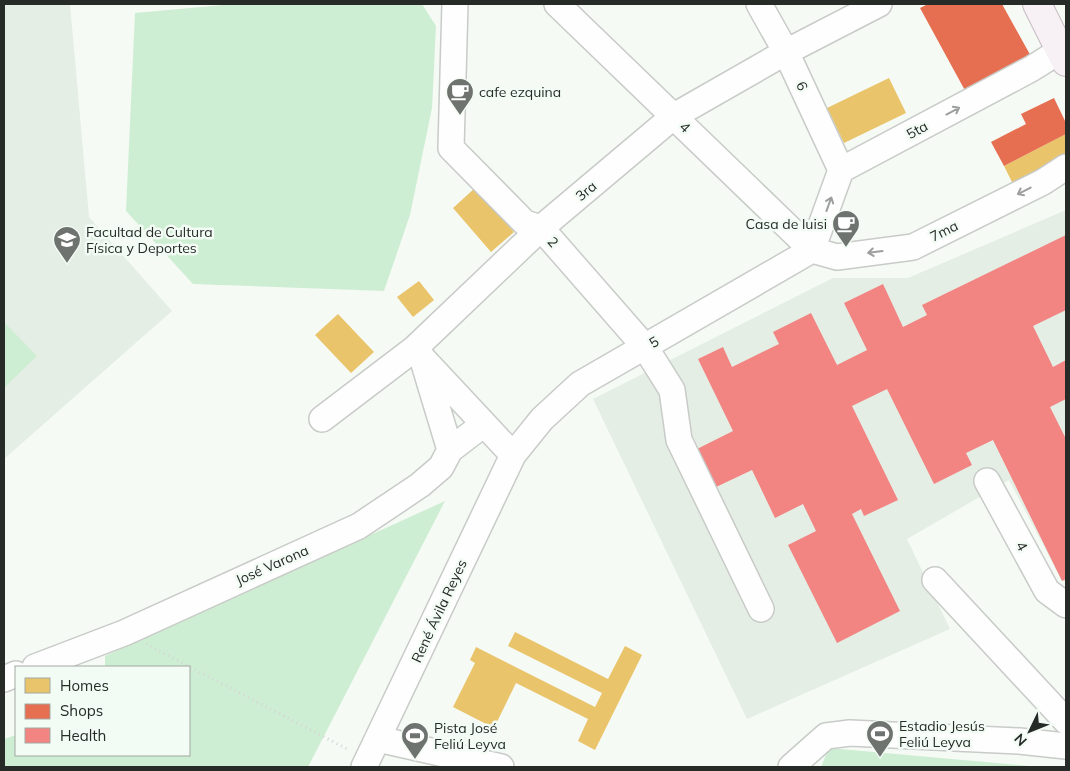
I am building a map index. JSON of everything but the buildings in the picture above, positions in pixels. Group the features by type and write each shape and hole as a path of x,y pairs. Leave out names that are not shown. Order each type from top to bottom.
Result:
{"main road":[{"path":"1037,4 1064,53"}],"street":[{"name":"2","path":"456,4 450,148 525,223 541,228 645,347 672,390 680,440 761,608"},
{"name":"4","path":"557,4 812,250"},
{"name":"6","path":"759,4 786,52 841,170"},
{"name":"3ra","path":"322,419 418,354 541,228 674,116 786,52 879,4"},
{"name":"5ta","path":"841,170 1064,53"},
{"name":"7ma","path":"812,250 837,257 913,247 1043,182 1066,167"},
{"path":"812,250 841,170"},
{"name":"5","path":"513,454 542,419 580,384 812,250"},
{"path":"418,354 513,454"},
{"path":"418,354 450,450"},
{"name":"José Varona","path":"38,666 124,633 359,526 420,485 441,467 450,450 484,424"},
{"name":"René Ávila Reyes","path":"370,755 513,454"},
{"name":"4","path":"986,481 1047,591 1066,605"},
{"path":"935,580 1066,721"},
{"path":"791,767 826,736 850,733 1066,746"},
{"path":"370,755 501,767"}],"path":[{"path":"124,633 370,755"}],"shaded area":[{"name":"Facultad de Cultura Física y Deportes","path":"4,4 70,4 89,217 172,311 4,459"},
{"path":"1066,210 1066,583 1061,579 1009,480 907,539 950,629 747,719 593,399 833,278 908,278"}],"green space":[{"path":"234,4 422,4 436,26 432,108 410,215 384,291 193,284 126,211 135,13"},
{"path":"4,322 37,356 4,388"},
{"path":"445,501 308,767 4,767 4,739 15,735 15,756 190,756 190,666 105,666 105,656"},
{"name":"Estadio Jesús Feliú Leyva","path":"829,748 1041,767 821,767"}],"place":[{"name":"cafe ezquina","path":"460,116"},
{"name":"Casa de luisi","path":"846,248"},
{"name":"Facultad de Cultura Física y Deportes","path":"67,264"},
{"name":"Estadio Jesús Feliú Leyva","path":"880,758"},
{"name":"Pista José Feliú Leyva","path":"415,760"}]}
